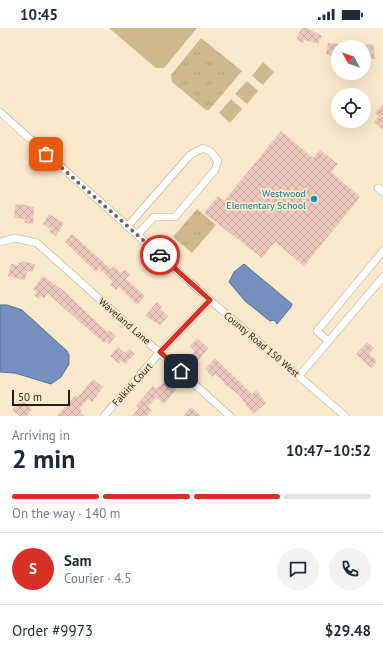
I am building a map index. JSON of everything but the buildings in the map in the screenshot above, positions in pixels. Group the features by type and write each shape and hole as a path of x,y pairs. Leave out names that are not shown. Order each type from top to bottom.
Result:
{"street":[{"name":"County Road 150 West","path":"0,112 127,227 345,416"},
{"path":"127,227 190,154 203,148 211,152 218,161 215,170 175,217 154,217 137,235"},
{"name":"Waveland Lane","path":"0,242 15,238 37,243 230,416"},
{"path":"328,341 316,330 383,251"},
{"path":"299,376 383,277"},
{"name":"Falkirk Court","path":"104,416 160,352 210,300"}],"green space":[{"path":"109,28 197,28 164,68 156,68"},
{"path":"201,38 242,71 209,110 206,110 172,82 171,75"},
{"path":"263,62 274,72 263,85 252,76"},
{"path":"247,81 258,91 247,104 235,94"},
{"path":"231,99 242,109 230,123 219,113"},
{"path":"197,209 216,225 192,253 173,237"}],"water":[{"path":"244,264 292,304 277,324 274,320 270,321 245,301 229,282 234,272"},
{"path":"0,305 7,305 22,310 67,351 69,355 69,364 61,377 51,384 15,373 0,372"}],"way so far":[{"path":"46,154 160,255"}],"place":[{"name":"Westwood Elementary School","path":"314,199"}],"route":[{"path":"160,255 210,300 160,352 181,371"}]}
